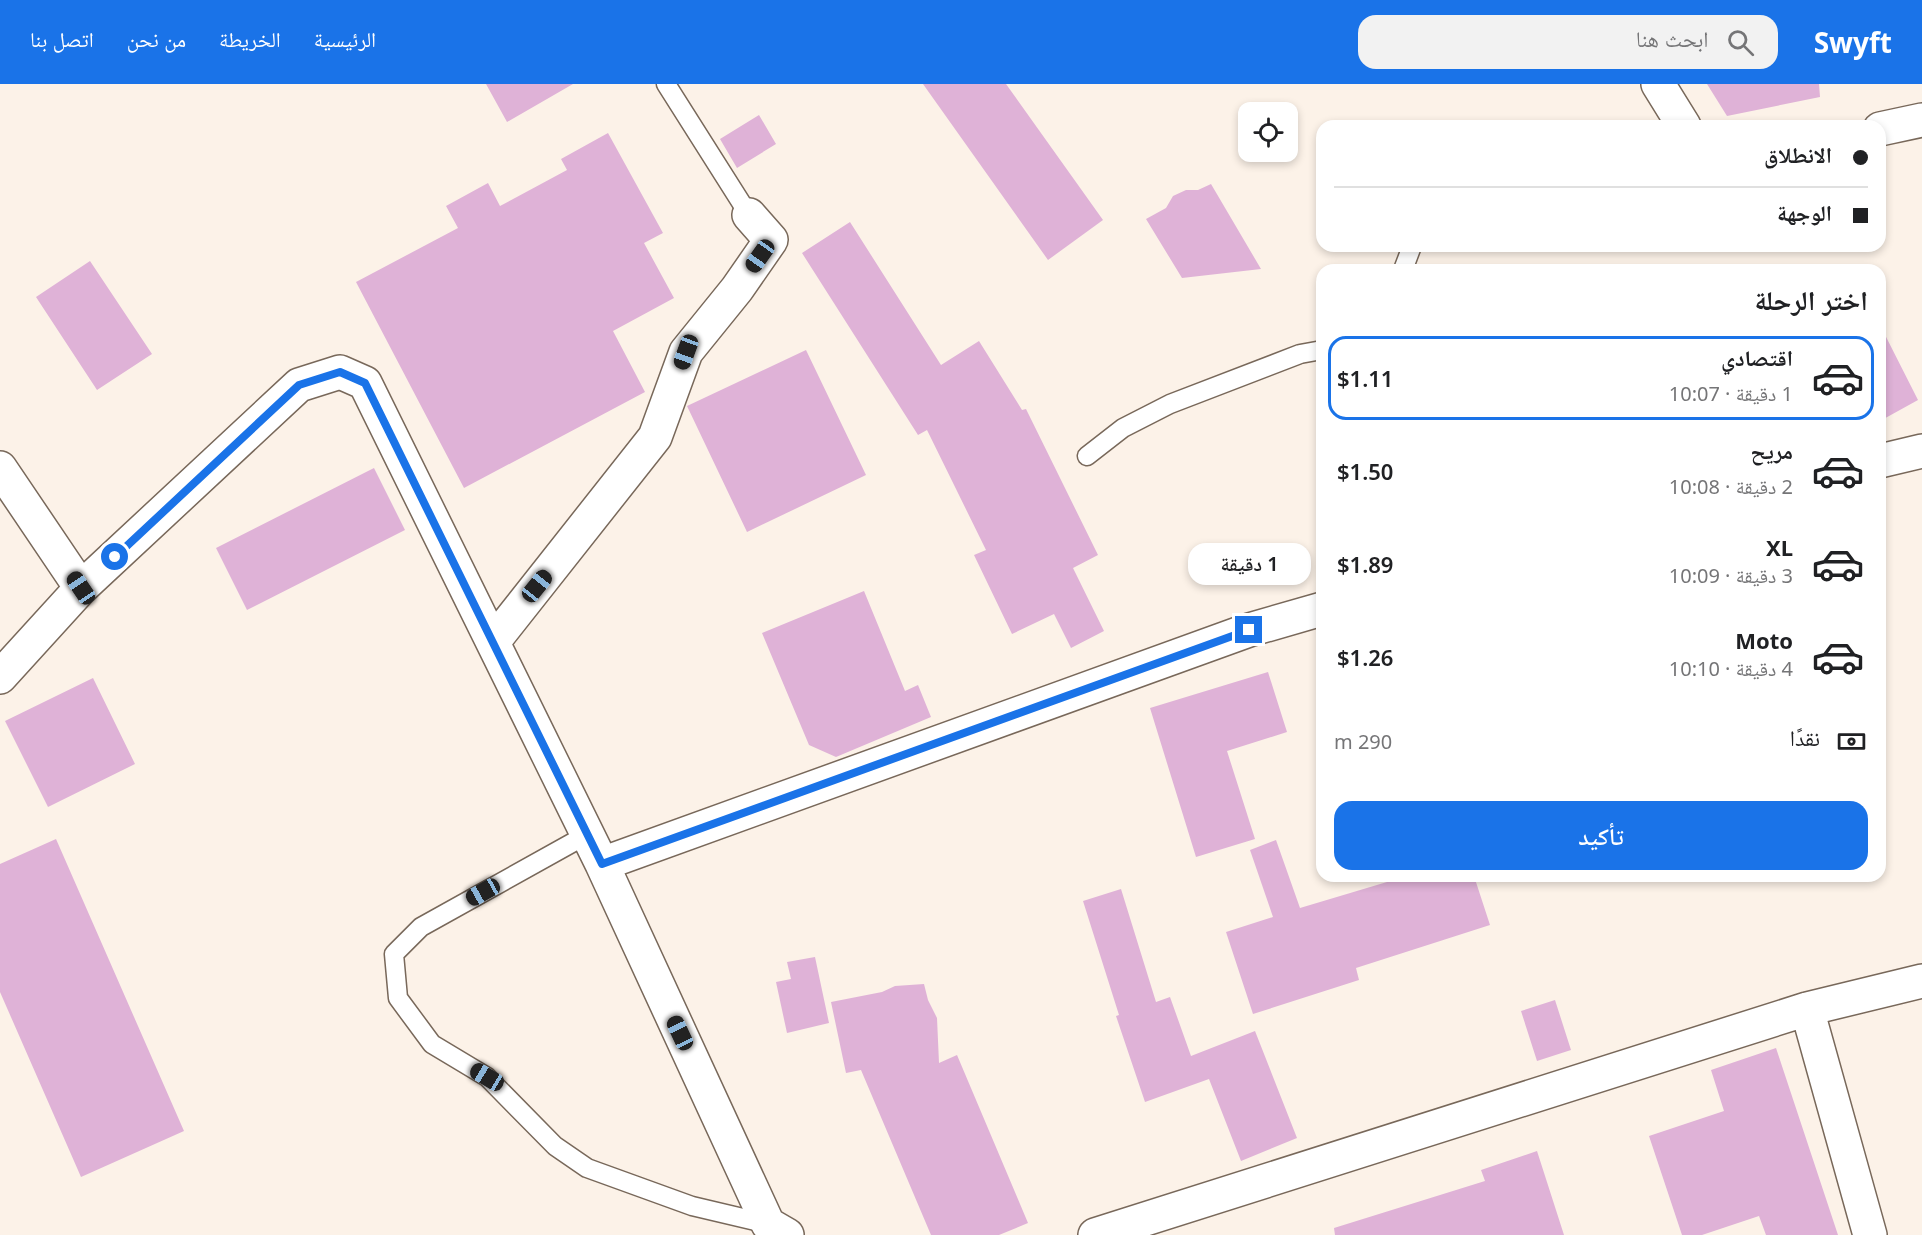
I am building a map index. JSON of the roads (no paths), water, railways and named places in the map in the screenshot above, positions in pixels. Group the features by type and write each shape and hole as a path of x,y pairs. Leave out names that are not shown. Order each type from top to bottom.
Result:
{"street":[{"path":"1658,84 1680,120"},
{"path":"1886,128 1922,120"},
{"path":"493,642 655,437 686,352 737,289 771,240 749,215"},
{"path":"0,677 81,588 299,385 340,372 365,383 588,834 778,1229"},
{"path":"1886,460 1922,451"},
{"path":"0,468 81,588"},
{"path":"602,864 1249,630 1316,611"},
{"path":"1095,1235 1807,1009 1922,981"},
{"path":"1807,1009 1870,1235"}],"lane":[{"path":"666,84 749,215"},
{"path":"1087,456 1123,428 1170,404 1300,354 1316,351"},
{"path":"588,834 421,927 394,954 398,998 432,1044 487,1077 555,1146 587,1168 692,1206 778,1229"}]}
